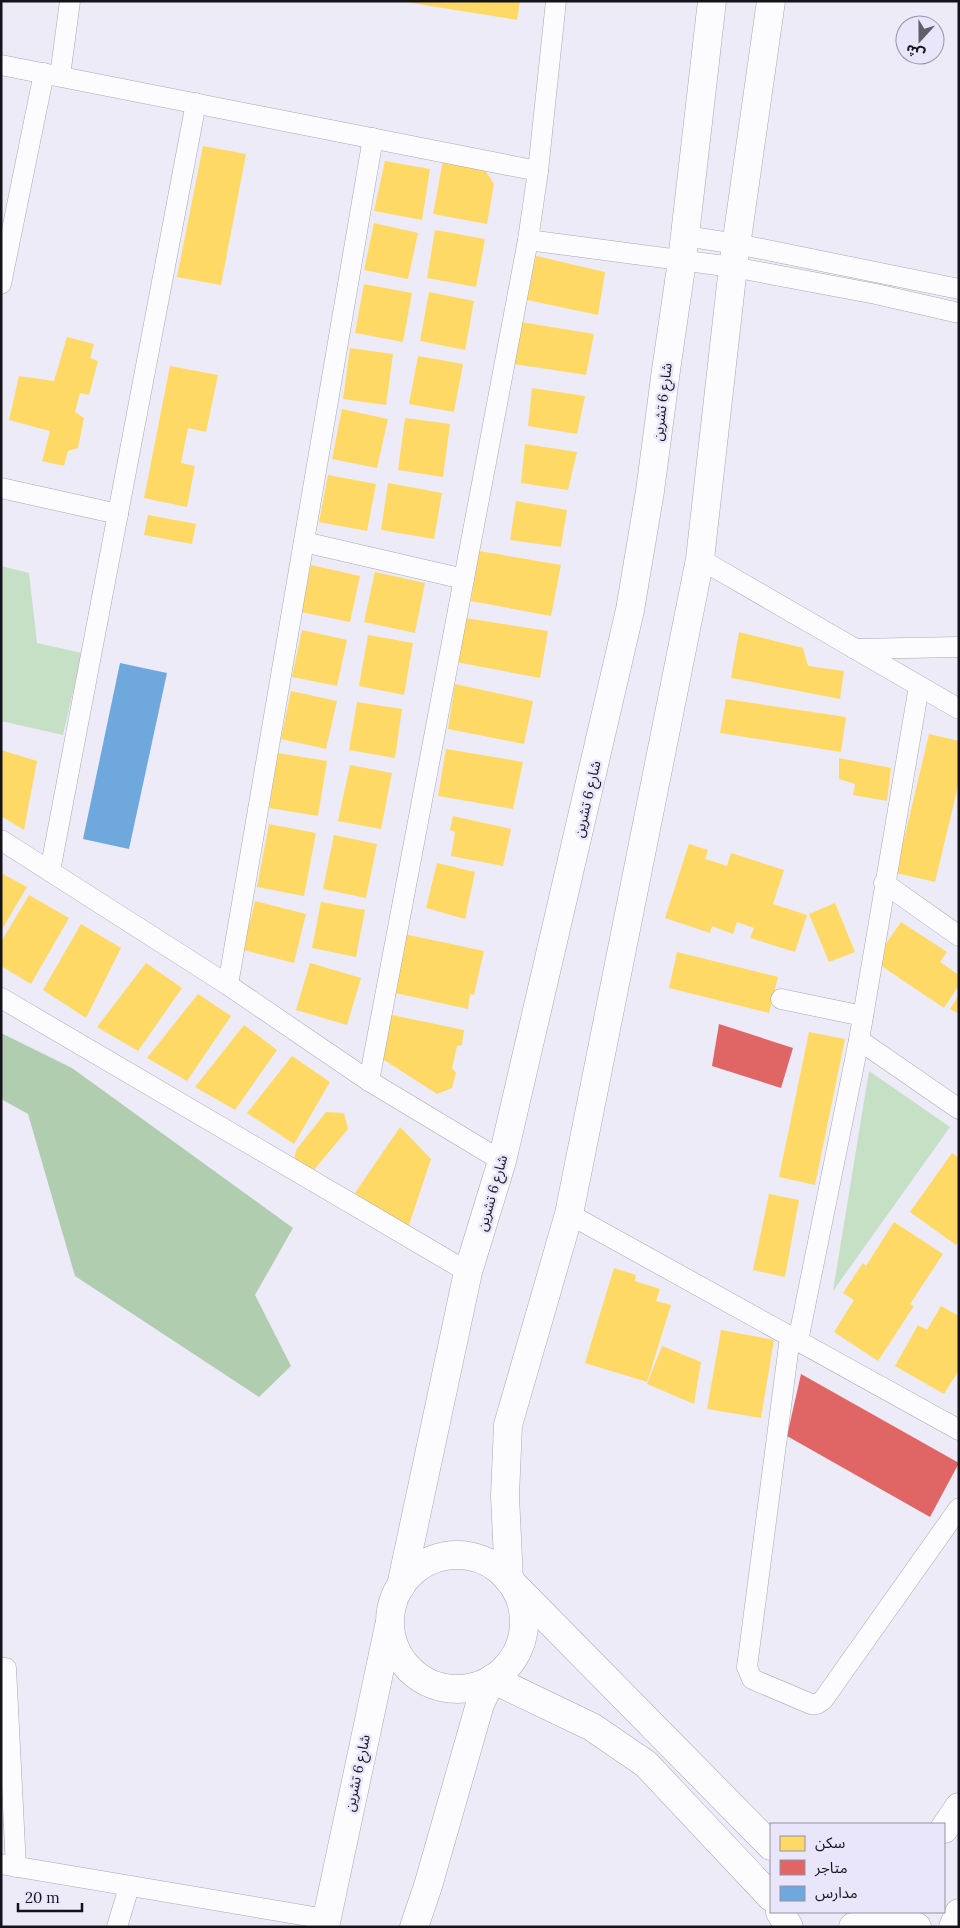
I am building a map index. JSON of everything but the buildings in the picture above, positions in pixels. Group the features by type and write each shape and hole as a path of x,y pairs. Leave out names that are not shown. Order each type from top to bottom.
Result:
{"main road":[{"name":"شارع 6 تشرين","path":"401,1586 468,1272 502,1161 630,610 650,492 683,248 712,1"},
{"path":"770,1845 509,1580 494,1566 474,1558 453,1555 433,1560 415,1570 401,1586 393,1602 390,1619 392,1640 401,1659 415,1674 433,1685 453,1689 473,1688 492,1679 510,1664 521,1645 524,1622 520,1600 509,1580 506,1496 508,1425 569,1214 700,559 735,256 771,1"},
{"name":"شارع 6 تشرين","path":"325,1923 390,1619"},
{"path":"492,1679 592,1727 646,1764 770,1896"},
{"path":"414,1927 480,1704 492,1679"},
{"path":"945,1828 959,1807"},
{"path":"781,1913 789,1927"},
{"path":"953,1927 959,1913"},
{"path":"872,1918 908,1922 916,1927"}],"street":[{"path":"1,284 70,1"},
{"path":"369,1081 528,240 538,171 556,1"},
{"path":"1,65 538,171"},
{"path":"50,871 196,103"},
{"path":"228,985 373,138"},
{"path":"528,240 683,248 959,289"},
{"path":"735,256 876,294 959,313"},
{"path":"1,488 118,514"},
{"path":"304,542 464,578"},
{"path":"700,559 959,709"},
{"path":"854,649 959,647"},
{"path":"919,686 884,883 859,1040 794,1339 747,1668 752,1679 810,1704 817,1704 823,1700 959,1508"},
{"path":"1,840 228,985 369,1081 502,1161"},
{"path":"884,883 957,930"},
{"path":"1,998 468,1272"},
{"path":"781,999 863,1016"},
{"path":"859,1040 959,1109"},
{"path":"569,1214 959,1430"},
{"path":"1,1668 6,1668 9,1866 325,1923"},
{"path":"117,1927 129,1887"}],"green space":[{"path":"1,566 29,573 37,643 82,653 63,735 1,721"},
{"path":"1,1033 72,1068 293,1228 255,1295 291,1366 259,1397 75,1276 28,1114 1,1099"},
{"path":"869,1071 950,1127 833,1291"}]}
